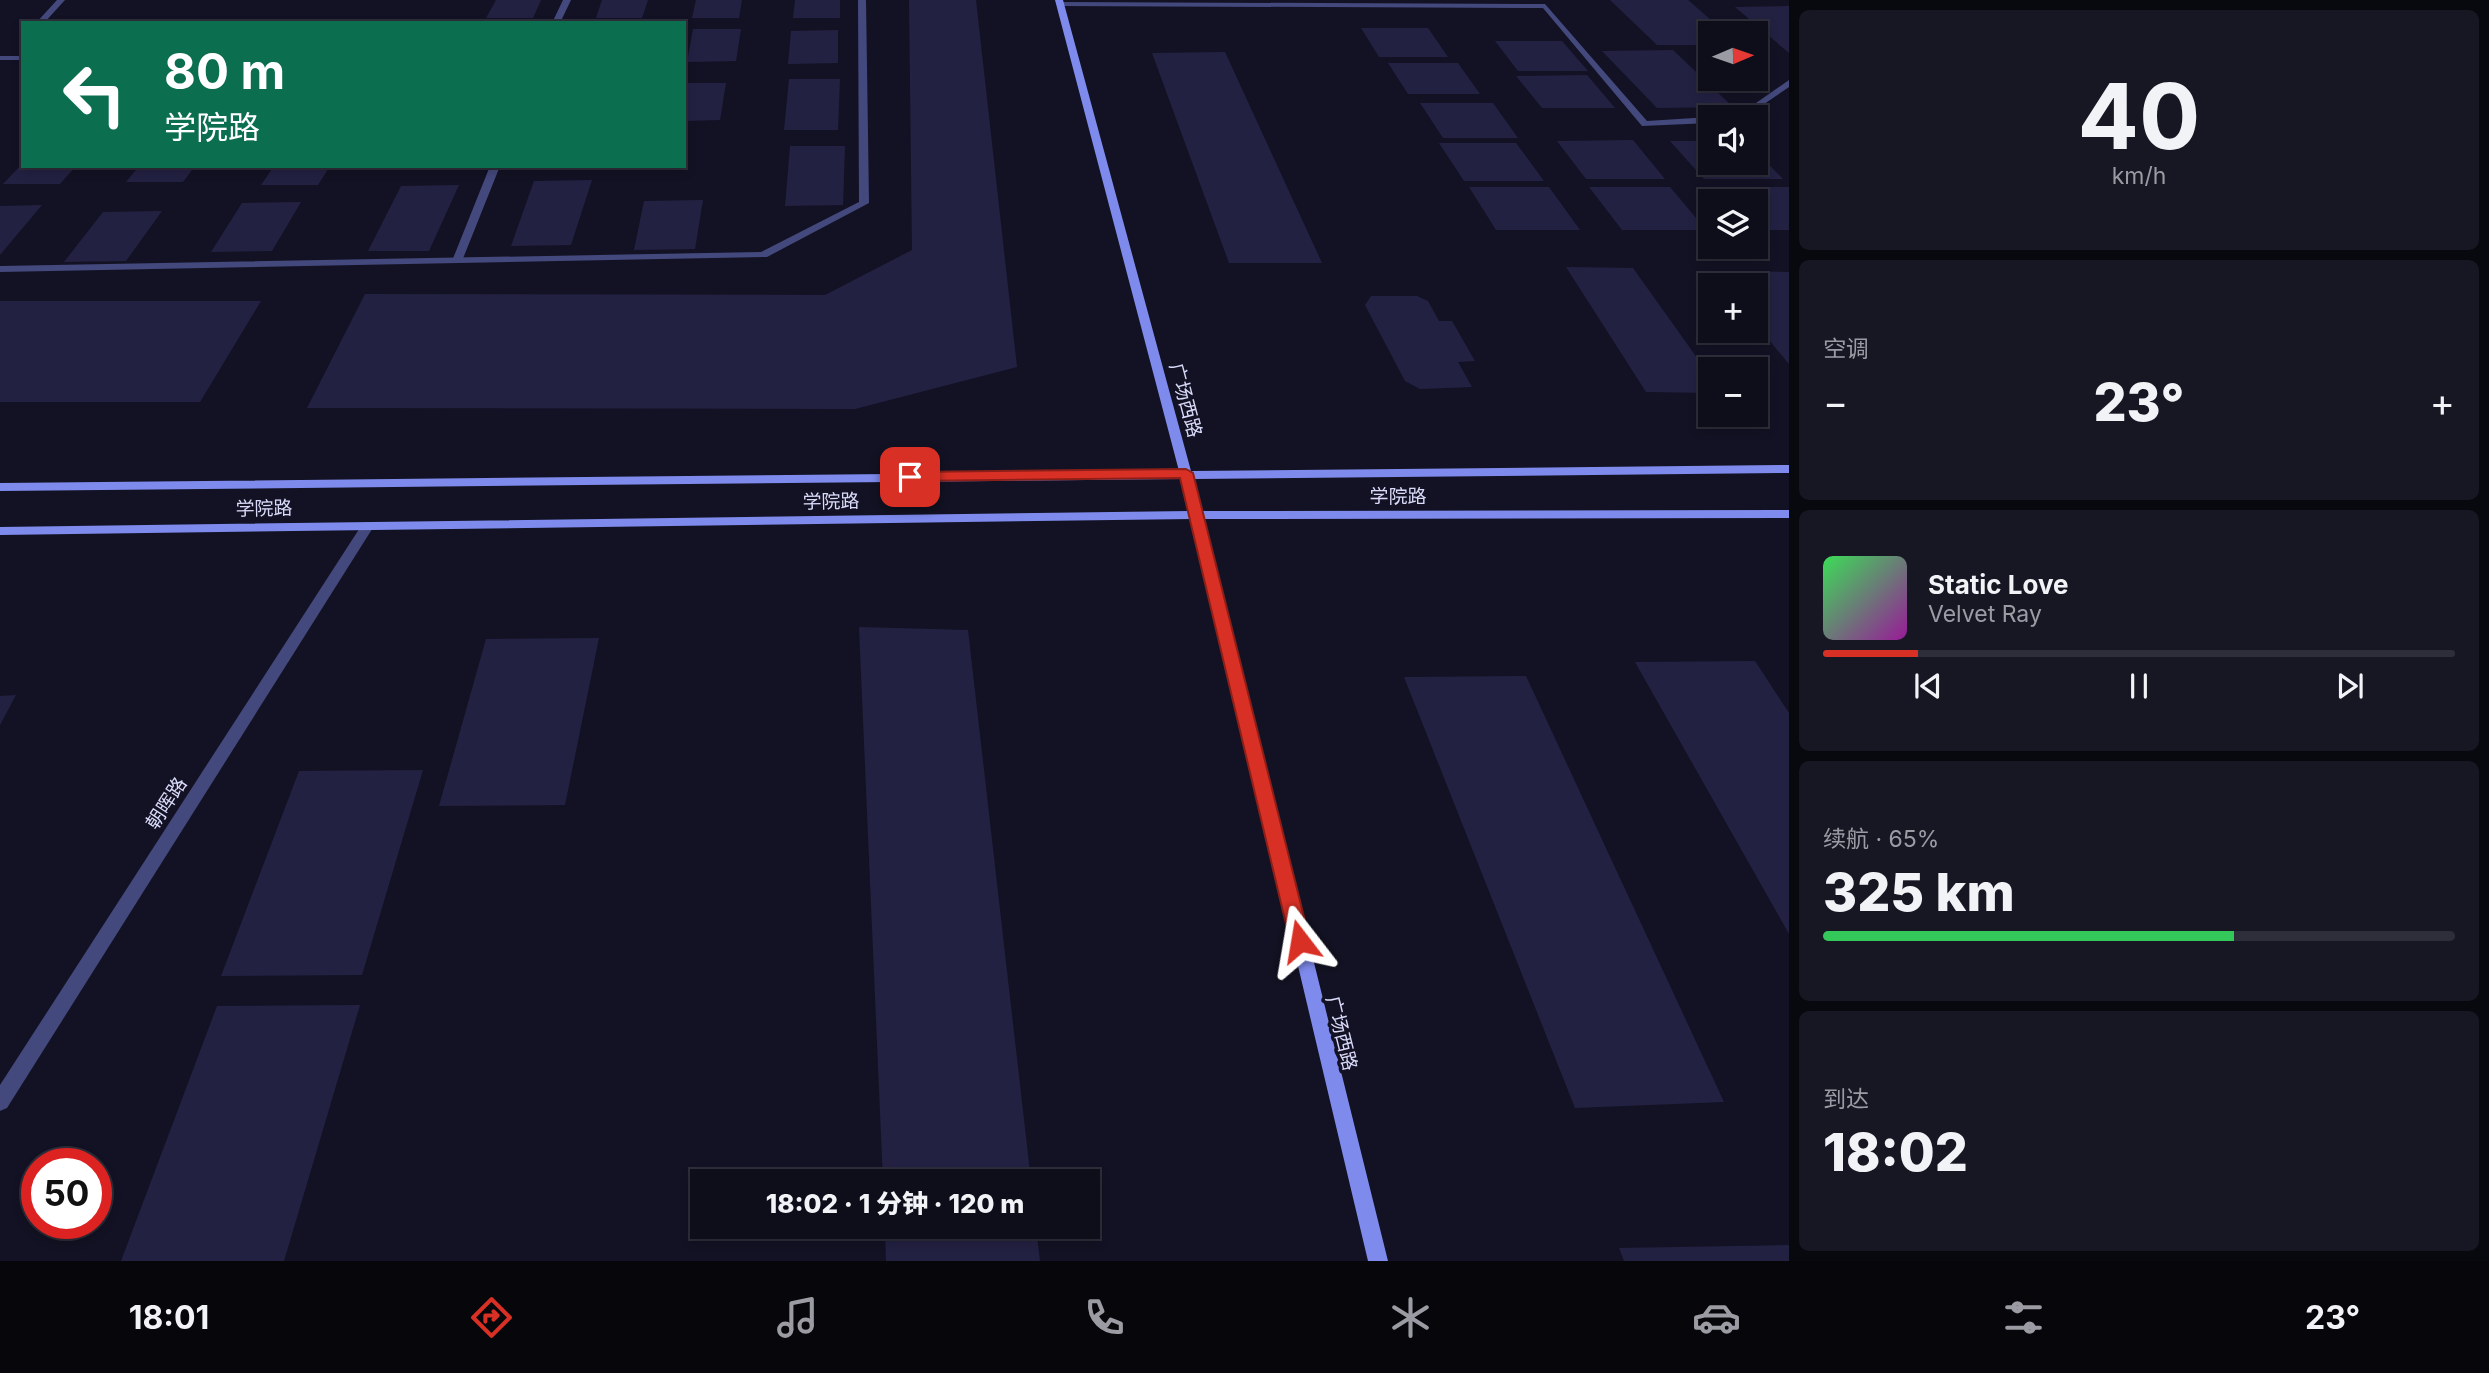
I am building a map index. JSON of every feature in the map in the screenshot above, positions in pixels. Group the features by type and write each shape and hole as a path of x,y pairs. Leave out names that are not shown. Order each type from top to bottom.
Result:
{"main road":[{"name":"广场西路","path":"1060,2 1197,515 1378,1261"},
{"name":"学院路","path":"0,487 1789,469"},
{"name":"学院路","path":"0,531 1197,515 1789,514"}],"street":[{"path":"42,21 61,0"},
{"path":"557,21 567,0"},
{"path":"0,269 763,255 864,203 862,0"},
{"path":"1060,2 1545,6 1645,124 1698,121"},
{"path":"0,58 21,58"},
{"path":"1757,105 1789,83"},
{"path":"457,261 494,168"},
{"name":"朝晖路","path":"0,1102 368,526"}],"building":[{"path":"496,0 541,0 533,18 486,18"},
{"path":"602,0 648,0 642,18 596,18"},
{"path":"696,0 742,0 739,18 692,18"},
{"path":"795,0 840,0 840,18 793,18"},
{"path":"909,0 976,0 1017,367 855,409 307,408 365,294 825,295 912,250"},
{"path":"1610,0 1688,0 1712,21 1698,21 1698,45 1657,45"},
{"path":"1789,6 1789,53 1768,35 1768,21 1751,21 1735,7"},
{"path":"1361,28 1428,28 1448,57 1379,57"},
{"path":"693,29 741,29 736,61 687,62"},
{"path":"838,30 838,63 788,64 791,31"},
{"path":"1495,41 1562,41 1588,71 1518,71"},
{"path":"1673,50 1698,74 1698,91 1716,91 1731,105 1657,108 1602,51"},
{"path":"1225,52 1322,263 1229,263 1152,53"},
{"path":"1388,63 1458,63 1480,94 1408,94"},
{"path":"1587,75 1615,108 1542,108 1516,76"},
{"path":"789,79 840,79 838,130 784,130"},
{"path":"686,83 726,83 720,120 686,121"},
{"path":"1420,103 1493,103 1518,138 1443,138"},
{"path":"1633,140 1665,179 1586,179 1557,141"},
{"path":"1670,141 1698,141 1698,172"},
{"path":"1439,143 1516,143 1544,181 1464,181"},
{"path":"790,146 845,146 843,205 785,206"},
{"path":"1768,163 1783,179 1704,179 1700,175 1768,175"},
{"path":"21,165 21,168 74,168 60,184 3,184"},
{"path":"137,168 194,168 183,182 126,182"},
{"path":"273,168 329,168 318,185 261,185"},
{"path":"592,180 571,245 511,246 534,181"},
{"path":"459,185 429,251 368,251 401,186"},
{"path":"1469,187 1549,187 1580,230 1496,230"},
{"path":"1589,187 1670,187 1698,220 1698,230 1622,230"},
{"path":"1712,187 1789,187 1789,230 1768,230 1768,189"},
{"path":"703,200 695,249 634,250 644,201"},
{"path":"301,202 272,251 211,252 242,203"},
{"path":"42,205 0,255 0,206"},
{"path":"162,211 126,261 64,262 103,212"},
{"path":"1566,267 1633,268 1698,359 1698,393 1646,392"},
{"path":"1789,272 1789,364 1768,339 1768,273 1740,273"},
{"path":"1371,296 1417,296 1428,301 1439,321 1452,321 1475,361 1458,362 1472,387 1420,389 1405,381 1365,305"},
{"path":"0,301 261,301 200,402 0,402"},
{"path":"859,627 968,630 1030,1169 882,1169"},
{"path":"599,638 565,805 439,806 486,639"},
{"path":"1755,661 1789,713 1789,934 1635,662"},
{"path":"1526,676 1724,1102 1575,1108 1404,677"},
{"path":"16,695 0,725 0,696"},
{"path":"423,770 362,975 221,976 299,771"},
{"path":"360,1005 284,1261 121,1261 217,1006"},
{"path":"885,1239 1037,1239 1040,1261 886,1261"},
{"path":"1789,1245 1789,1261 1624,1261 1619,1248"}],"route":[{"path":"910,477 1186,473 1300,941"}]}
